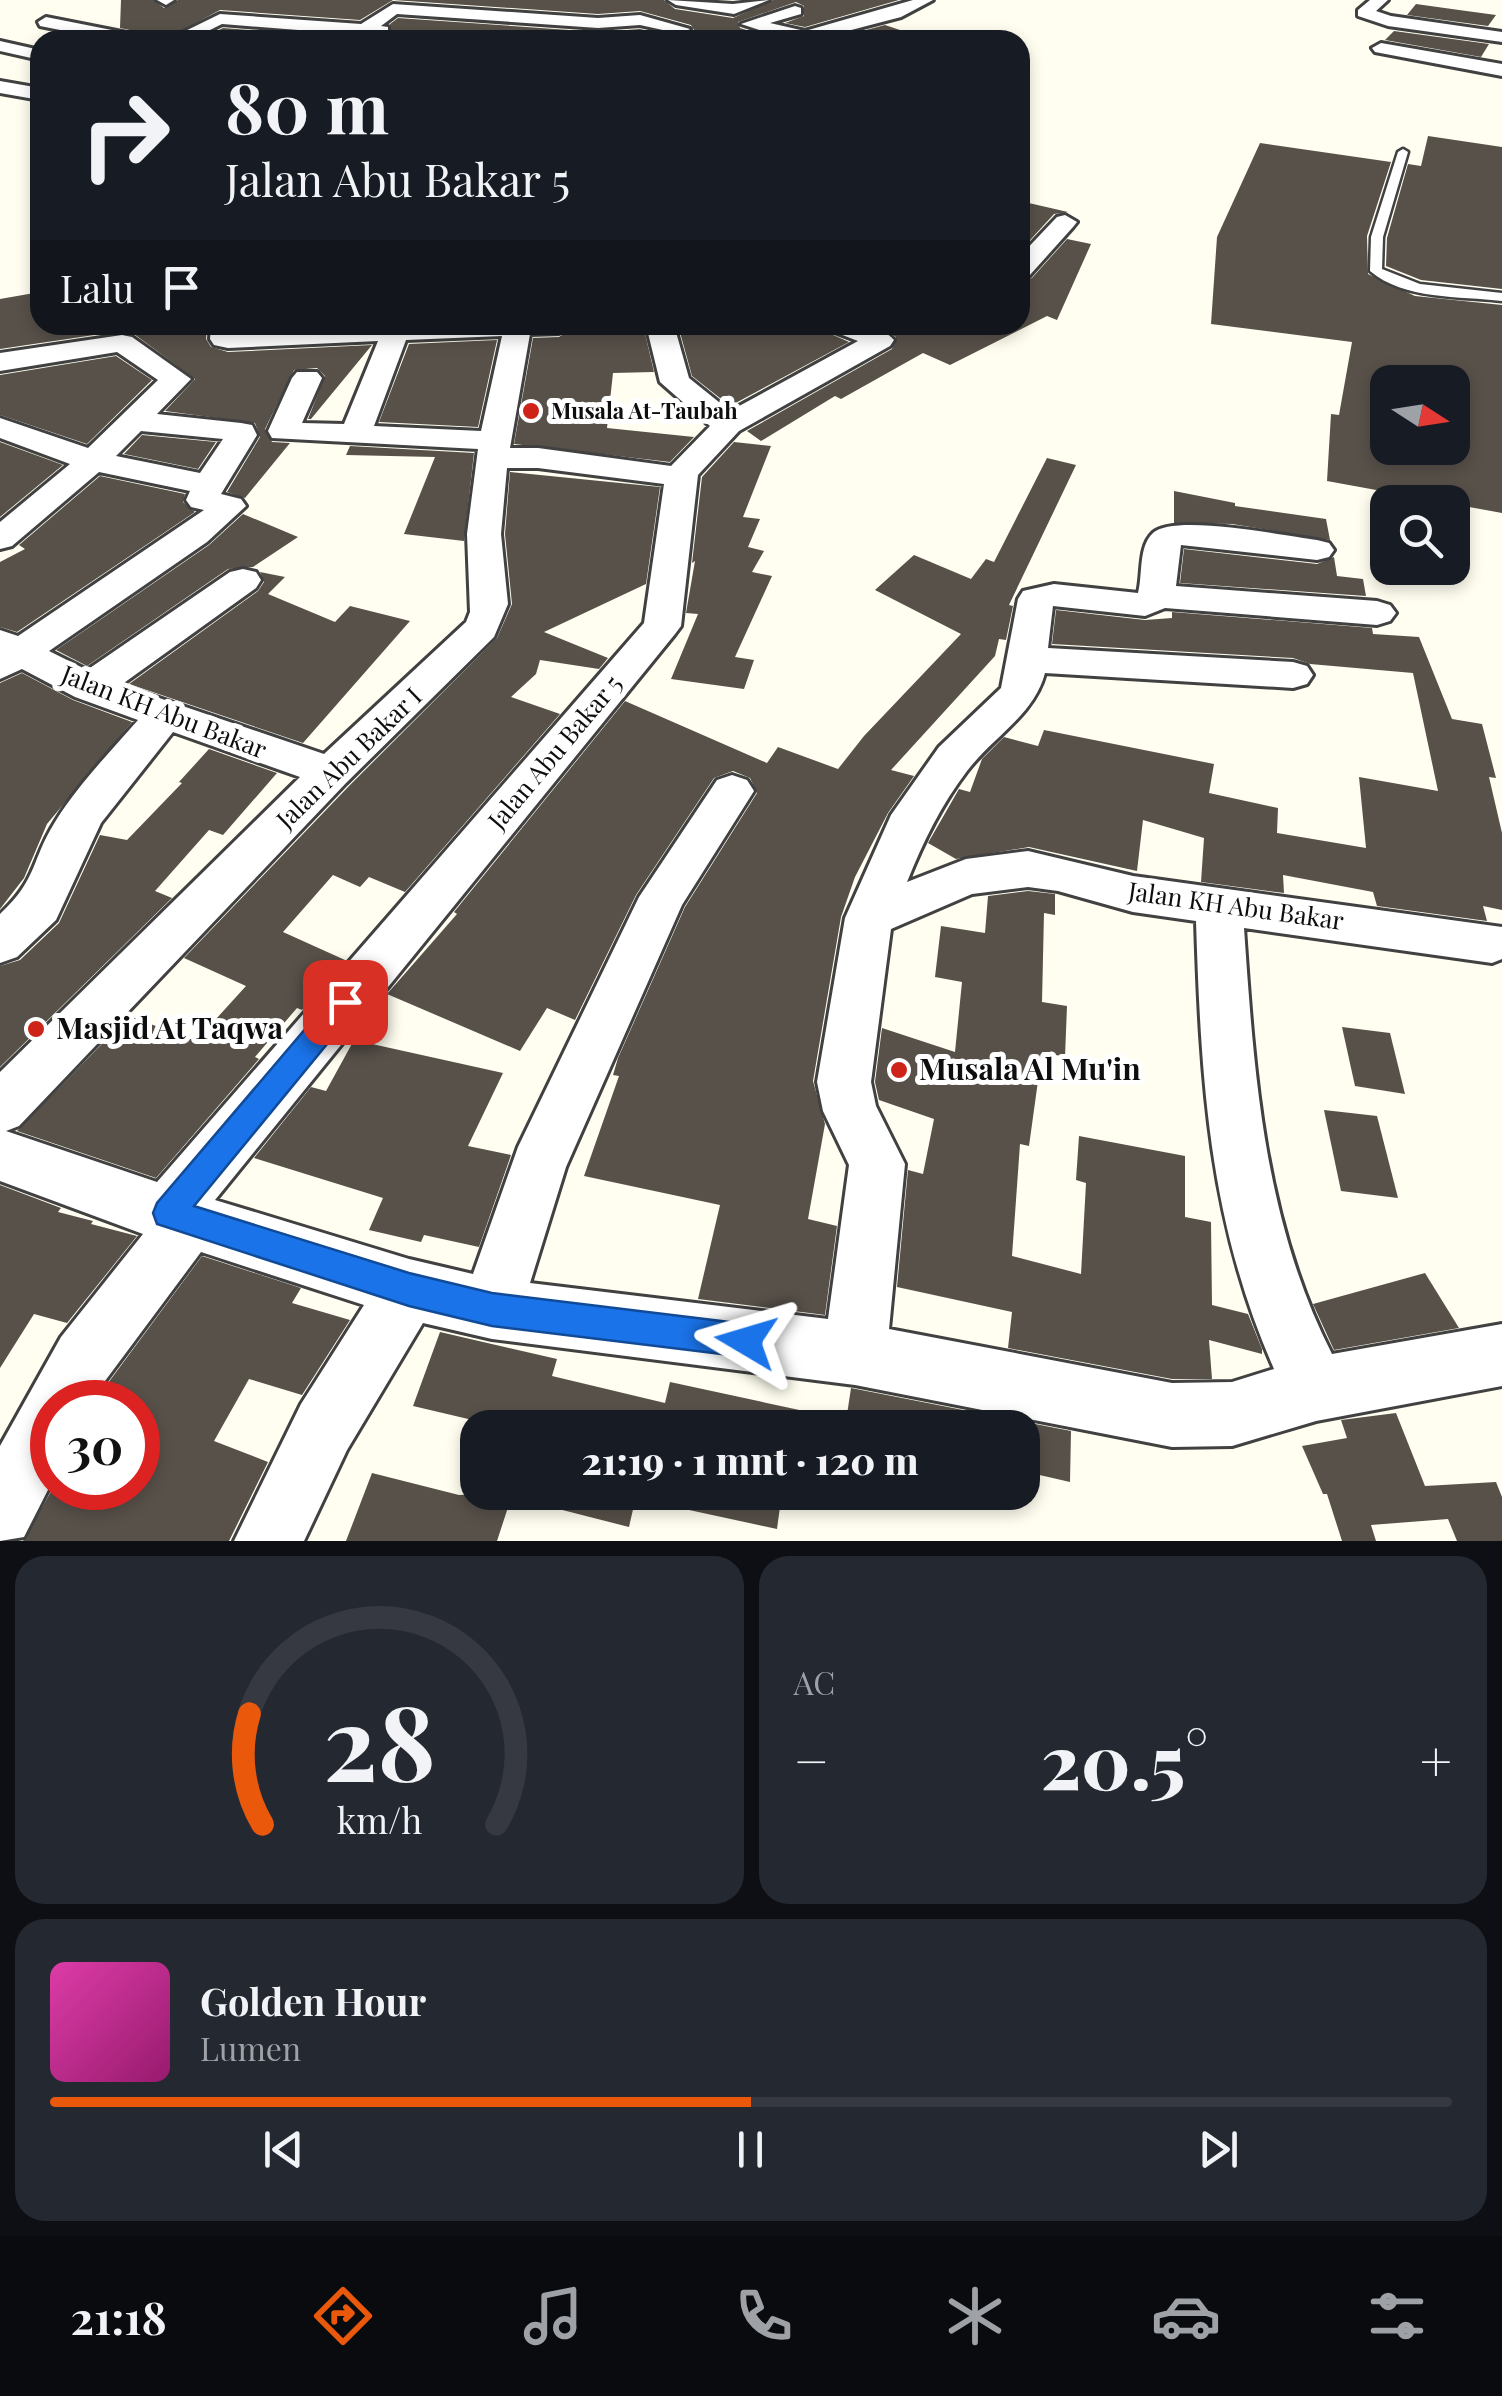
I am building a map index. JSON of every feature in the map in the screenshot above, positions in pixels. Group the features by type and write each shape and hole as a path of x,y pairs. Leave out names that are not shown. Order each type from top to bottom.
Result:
{"street":[{"path":"433,0 595,14"},
{"path":"676,0 734,9 761,0"},
{"path":"1380,0 1364,14 1502,37"},
{"path":"772,30 749,24 803,10 847,15 921,2"},
{"path":"190,22 271,4"},
{"path":"374,7 524,7 598,23 640,20 681,29"},
{"path":"366,30 400,9"},
{"path":"818,30 847,15"},
{"path":"193,30 206,22 234,19 325,30"},
{"path":"46,22 86,30"},
{"path":"277,30 286,24"},
{"path":"1446,40 1502,48"},
{"path":"0,46 30,52"},
{"path":"1381,48 1502,70"},
{"path":"1030,261 1065,222"},
{"path":"0,362 118,335"},
{"path":"0,538 92,461 176,379 123,335"},
{"path":"225,335 228,340 298,335"},
{"path":"355,434 394,335"},
{"name":"Jalan Abu Bakar I","path":"0,1108 331,772 456,657 488,618 491,608 484,566 485,513 516,335"},
{"path":"663,335 675,382 728,425"},
{"path":"307,378 283,431 355,434 497,450 680,476 728,425 868,335"},
{"path":"6,653 229,508 202,500 242,435 240,432 135,421"},
{"path":"0,426 92,461 208,485"},
{"name":"Jalan Abu Bakar 5","path":"72,1380 179,1216 662,626 680,476"},
{"path":"1157,596 1162,545 1178,534 1317,550"},
{"path":"89,688 243,580"},
{"path":"856,1354 877,1164 850,1111 844,1082 869,918 907,827 954,758 1018,694 1036,598 1054,595 1144,604 1157,596 1377,613"},
{"name":"Jalan KH Abu Bakar","path":"6,653 164,716 331,772"},
{"path":"1027,659 1293,676"},
{"path":"0,943 39,907 67,840 85,811 164,716"},
{"path":"492,1309 538,1166 662,897 732,792"},
{"name":"Jalan KH Abu Bakar","path":"869,918 966,878 1028,869 1058,873 1133,894 1492,942"},
{"path":"1219,905 1226,1039 1246,1186 1262,1260 1292,1343 1316,1389"},
{"path":"0,1155 409,1290 492,1309 856,1354 1172,1415 1232,1414 1316,1389 1502,1355"},
{"path":"268,1541 324,1427 409,1290"},
{"path":"0,1513 30,1457"}],"lane":[{"path":"1403,152 1377,236 1376,271 1386,278 1419,286 1502,298"}],"building":[{"path":"121,0 154,0 164,8 178,0 393,0 360,20 220,10 183,30 120,28"},
{"path":"393,0 664,0 675,9 733,18 773,0 899,0 805,27 785,23 804,16 804,6 796,2 738,22 746,30 694,30 691,25 640,11 598,14"},
{"path":"1416,4 1496,15 1488,26 1407,15"},
{"path":"398,18 569,30 390,30 390,24"},
{"path":"885,25 900,30 866,30"},
{"path":"1394,31 1489,44 1481,57 1385,40"},
{"path":"1428,136 1502,147 1502,289 1421,280 1386,266 1387,238 1408,164 1421,166"},
{"path":"1260,143 1391,162 1367,236 1368,274 1415,296 1502,305 1502,513 1470,507 1470,485 1370,485 1370,489 1327,481 1331,414 1339,415 1352,342 1211,324 1217,237"},
{"path":"1030,203 1068,212 1054,214 1030,240"},
{"path":"1067,239 1091,244 1057,320 1047,316 1030,325 1032,278"},
{"path":"30,294 30,335 94,335 0,349 0,299"},
{"path":"135,335 206,335 211,347 228,352 372,345 311,419 325,376 317,368 294,370 265,429 272,442 290,443 245,498 227,492 260,437 255,423 165,411 195,379"},
{"path":"645,335 654,372 613,373 607,428 694,437 670,462 514,444 533,338"},
{"path":"681,335 833,335 849,342 730,406 692,376"},
{"path":"893,335 1009,335 950,365 923,353 841,399 835,396 761,441 747,431 892,349 896,337"},
{"path":"497,340 478,427 379,422 409,344"},
{"path":"116,356 152,380 87,444 0,415 0,375"},
{"path":"142,435 216,442 198,469 124,454"},
{"path":"0,442 63,465 0,517"},
{"path":"734,442 771,446 743,517 760,519 748,547 764,551 752,572 772,576 735,657 754,660 744,689 671,679 698,614 686,613 702,477"},
{"path":"350,446 474,453 464,541 404,534 435,457 346,455"},
{"path":"1047,458 1076,465 1009,605 1013,606 1006,640 999,639 995,656 891,770 914,776 888,813 855,877 841,917 813,1081 825,1124 808,1219 837,1226 825,1315 698,1299 720,1205 584,1176 619,1076 613,1075 618,1058 685,907 757,793 750,778 733,771 714,778 636,895 575,1020 547,1008 520,1051 387,994 457,914 454,912 625,701 767,763 778,747 838,769 864,736 961,634 875,590 914,555 971,579 986,559 994,562"},
{"path":"510,472 660,487 646,584 544,632 608,658 599,669 540,660 536,674 511,697 560,714 405,892 369,877 360,887 333,875 283,932 345,960 302,1010 297,1008 255,1057 259,1059 156,1178 17,1131 129,1016 196,1041 246,986 184,958 497,638 512,604 505,534"},
{"path":"100,476 185,494 183,502 195,512 17,632 0,627 0,562 25,549 19,545"},
{"path":"1174,491 1235,506 1326,519 1330,540 1232,524 1174,523"},
{"path":"243,514 298,537 253,567 228,569 87,666 56,650 209,545"},
{"path":"1184,549 1317,564 1334,557 1337,576 1363,579 1366,596 1180,583"},
{"path":"260,572 285,577 268,594 335,622 350,606 410,621 303,743 129,684 258,591 264,582"},
{"path":"1056,610 1145,620 1172,618 1172,612 1372,628 1373,634 1419,637 1452,719 1482,724 1496,778 1489,777 1502,833 1502,910 1483,906 1487,921 1377,906 1373,892 1283,875 1284,893 1201,882 1204,838 1143,820 1137,871 1029,847 956,859 928,843 959,789 970,792 982,759 1004,737 1038,746 1044,730 1214,764 1209,793 1278,808 1277,833 1366,848 1359,777 1438,791 1413,673 1310,664 1293,658 1052,644"},
{"path":"22,673 73,700 132,722 47,824 24,878 0,909 0,683"},
{"path":"209,749 277,773 223,835 209,830 155,891 172,898 0,1067 0,966 20,960 59,923 100,835 127,840"},
{"path":"1028,891 1055,894 1055,915 1044,913 1042,1002 1067,1006 1065,1057 1042,1052 1029,1146 1020,1144 1012,1256 1081,1274 1086,1183 1076,1180 1079,1136 1185,1156 1185,1217 1211,1222 1212,1305 1248,1314 1262,1349 1262,1354 1209,1340 1212,1379 1172,1379 1008,1348 1012,1312 897,1287 908,1170 923,1174 934,1119 879,1100 875,1082 882,1028 955,1052 962,982 935,977 941,926 985,933 988,896"},
{"path":"1342,1027 1390,1033 1405,1094 1355,1086"},
{"path":"354,1040 503,1073 468,1146 511,1155 479,1247 424,1235 421,1242 369,1230 383,1198 254,1158 311,1087 326,1091"},
{"path":"1324,1110 1377,1116 1398,1198 1341,1191"},
{"path":"0,1185 61,1208 58,1212 137,1236 67,1323 34,1314 0,1368"},
{"path":"202,1256 301,1288 292,1303 350,1320 302,1395 249,1379 214,1441 268,1462 229,1541 23,1541 41,1510 160,1510 160,1380 110,1380"},
{"path":"1425,1273 1459,1328 1334,1350 1313,1304"},
{"path":"440,1332 557,1359 552,1376 665,1403 670,1382 800,1410 460,1410 460,1417 413,1406"},
{"path":"851,1388 964,1410 848,1410"},
{"path":"1396,1413 1425,1486 1496,1482 1502,1497 1502,1541 1457,1541 1448,1519 1371,1525 1376,1541 1342,1541 1327,1494 1323,1494 1302,1446 1347,1438 1341,1420"},
{"path":"1040,1425 1071,1431 1070,1482 1040,1475"},
{"path":"372,1473 460,1495 460,1510 507,1510 497,1541 346,1541"},
{"path":"562,1510 633,1510 629,1527"},
{"path":"689,1510 780,1510 777,1529"}],"place":[{"name":"Musala At-Taubah","path":"531,411"},
{"name":"Masjid At Taqwa","path":"36,1029"},
{"name":"Musala Al Mu'in","path":"899,1070"}],"route":[{"path":"345,1002 168,1213 409,1290 492,1309 746,1341"}]}
